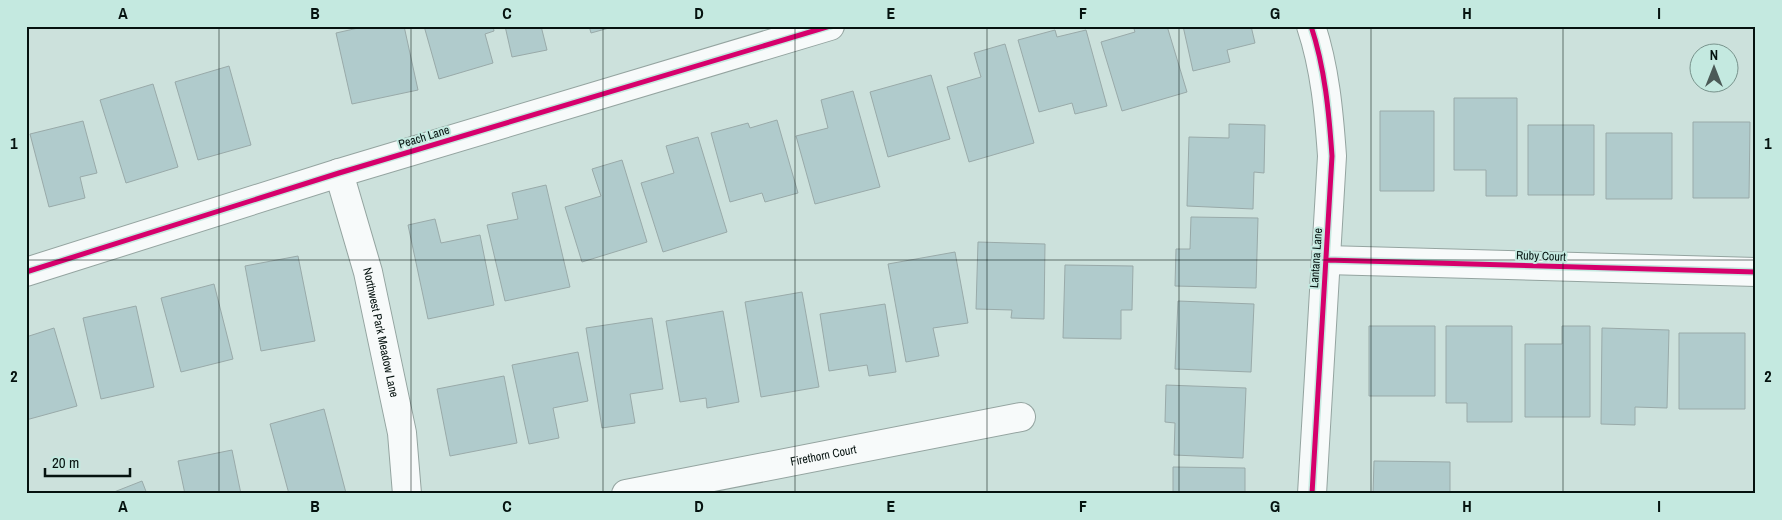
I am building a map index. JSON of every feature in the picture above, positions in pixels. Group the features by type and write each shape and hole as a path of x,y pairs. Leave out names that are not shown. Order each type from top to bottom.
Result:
{"street":[{"name":"Peach Lane","path":"26,272 339,173 830,26"},
{"name":"Lantana Lane","path":"1311,26 1317,44 1328,102 1332,156 1312,494"},
{"name":"Northwest Park Meadow Lane","path":"339,173 368,272 388,366 402,433 407,494"},
{"name":"Ruby Court","path":"1326,260 1756,272"},
{"name":"Firethorn Court","path":"626,494 1021,417"}],"building":[{"path":"367,26 404,26 418,90 352,104 336,33"},
{"path":"424,26 493,26 494,31 485,34 493,63 439,79"},
{"path":"505,26 541,26 547,50 512,57"},
{"path":"589,26 616,26 591,33"},
{"path":"1133,26 1167,26 1187,92 1122,111 1101,42 1135,32"},
{"path":"1183,26 1251,26 1255,43 1227,50 1230,62 1193,71"},
{"path":"1055,30 1057,37 1086,30 1107,106 1075,114 1072,103 1039,112 1018,40"},
{"path":"1005,44 1034,143 969,162 947,87 981,77 974,53"},
{"path":"229,66 251,145 198,160 175,82"},
{"path":"931,75 950,139 888,157 870,92"},
{"path":"153,84 178,167 126,183 100,100"},
{"path":"853,91 880,187 815,204 796,136 828,128 821,100"},
{"path":"1454,98 1517,98 1517,196 1486,196 1486,170 1454,170"},
{"path":"1380,111 1434,111 1434,191 1380,191"},
{"path":"777,120 798,193 765,202 762,193 730,202 711,133 748,123 750,128"},
{"path":"83,121 97,173 80,177 85,198 49,207 30,134"},
{"path":"1693,122 1750,122 1749,198 1693,198"},
{"path":"1229,124 1265,125 1264,173 1254,172 1253,209 1187,206 1189,137 1229,138"},
{"path":"1528,125 1594,125 1594,195 1528,195"},
{"path":"1606,133 1672,133 1672,199 1606,199"},
{"path":"698,137 727,232 663,252 641,183 674,173 666,146"},
{"path":"622,160 647,242 582,262 565,207 601,196 592,169"},
{"path":"546,185 570,287 505,301 487,225 518,219 512,193"},
{"path":"1191,217 1258,218 1256,288 1175,286 1176,249 1190,249"},
{"path":"435,219 441,243 480,235 494,305 428,319 408,225"},
{"path":"978,242 1045,244 1044,319 1011,318 1012,310 976,309"},
{"path":"955,252 968,323 933,328 939,356 906,362 888,264"},
{"path":"298,256 315,341 261,351 245,266"},
{"path":"1065,265 1133,266 1132,310 1121,310 1121,339 1063,338"},
{"path":"214,284 233,359 181,372 161,298"},
{"path":"802,292 819,387 761,397 745,302"},
{"path":"1178,301 1254,304 1251,372 1175,369"},
{"path":"885,304 896,372 869,376 867,365 829,371 820,314"},
{"path":"136,306 154,387 101,399 83,318"},
{"path":"723,311 739,402 707,408 706,398 680,402 666,321"},
{"path":"652,318 663,389 630,394 635,423 602,428 586,328"},
{"path":"1369,326 1435,326 1435,396 1369,396"},
{"path":"1446,326 1512,326 1512,422 1467,422 1467,403 1446,403"},
{"path":"1562,326 1590,326 1590,417 1525,417 1525,344 1562,344"},
{"path":"54,328 77,406 26,420 26,337"},
{"path":"1602,328 1669,330 1667,408 1635,407 1635,425 1601,424"},
{"path":"1679,333 1745,333 1745,409 1679,409"},
{"path":"578,352 588,401 553,408 559,438 529,444 512,365"},
{"path":"504,376 517,443 450,456 437,389"},
{"path":"1166,385 1246,388 1243,458 1174,455 1175,423 1165,422"},
{"path":"324,409 346,493 289,494 270,424"},
{"path":"232,450 241,494 185,494 178,461"},
{"path":"1374,461 1450,462 1450,494 1373,494"},
{"path":"1173,467 1245,468 1245,494 1173,494"},
{"path":"142,481 147,494 109,494"}],"cycle path":[{"path":"26,272 339,173 830,26"},
{"path":"1311,26 1323,74 1332,156 1312,494"},
{"path":"1326,260 1756,272"}]}
